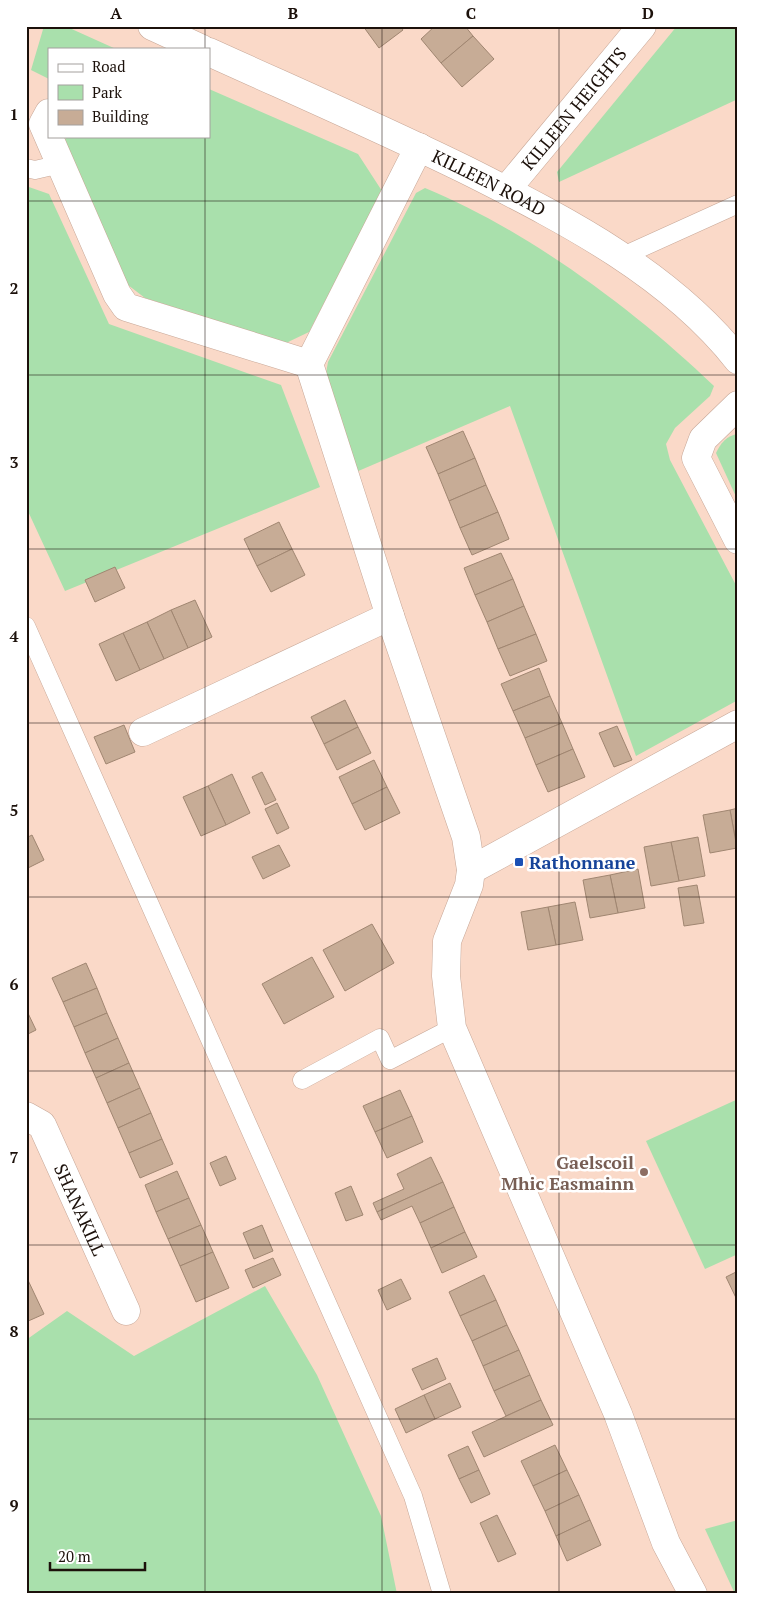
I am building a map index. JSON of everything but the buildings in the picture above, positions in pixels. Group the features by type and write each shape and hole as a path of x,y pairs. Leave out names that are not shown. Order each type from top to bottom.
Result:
{"street":[{"path":"152,26 200,48"},
{"name":"KILLEEN HEIGHTS","path":"506,190 642,26"},
{"name":"KILLEEN ROAD","path":"210,52 419,147 506,190 570,225 621,257 681,301 738,360"},
{"path":"48,115 43,124 48,136"},
{"path":"49,138 117,294 126,307 309,364"},
{"path":"419,147 309,364 390,616 466,837 471,870 469,885 447,941 446,976 452,1028 618,1414 666,1543 693,1594"},
{"path":"738,406 703,439 696,458 738,540"},
{"path":"143,732 390,616"},
{"path":"471,870 738,724"},
{"name":"SHANAKILL","path":"26,1116 42,1125 126,1311"}],"lane":[{"path":"26,168 34,170 60,164"},
{"path":"621,257 738,204"},
{"path":"26,626 413,1496 442,1594"},
{"path":"302,1080 380,1038 390,1060 452,1028"}],"green space":[{"path":"44,26 65,26 114,48 48,48 48,78 31,70"},
{"path":"677,26 738,26 738,99 559,182 557,172"},
{"path":"210,89 358,154 382,191 309,332 286,343 145,298 128,285 64,141 66,138 210,138"},
{"path":"26,186 49,194 109,324 281,385 320,487 65,591 26,507"},
{"path":"425,188 463,205 502,226 578,274 650,329 714,386 710,396 675,428 666,444 670,460 738,589 738,700 636,756 510,406 356,472 324,384 328,362 416,193"},
{"path":"738,434 738,501 716,453 724,440"},
{"path":"738,1099 738,1254 705,1269 646,1141"},
{"path":"265,1286 317,1375 381,1516 397,1594 26,1594 26,1340 67,1311 134,1356"},
{"path":"738,1520 738,1594 735,1594 705,1529"}],"place":[{"name":"Rathonnane","path":"519,862"},
{"name":"Gaelscoil Mhic Easmainn","path":"644,1172"}]}
